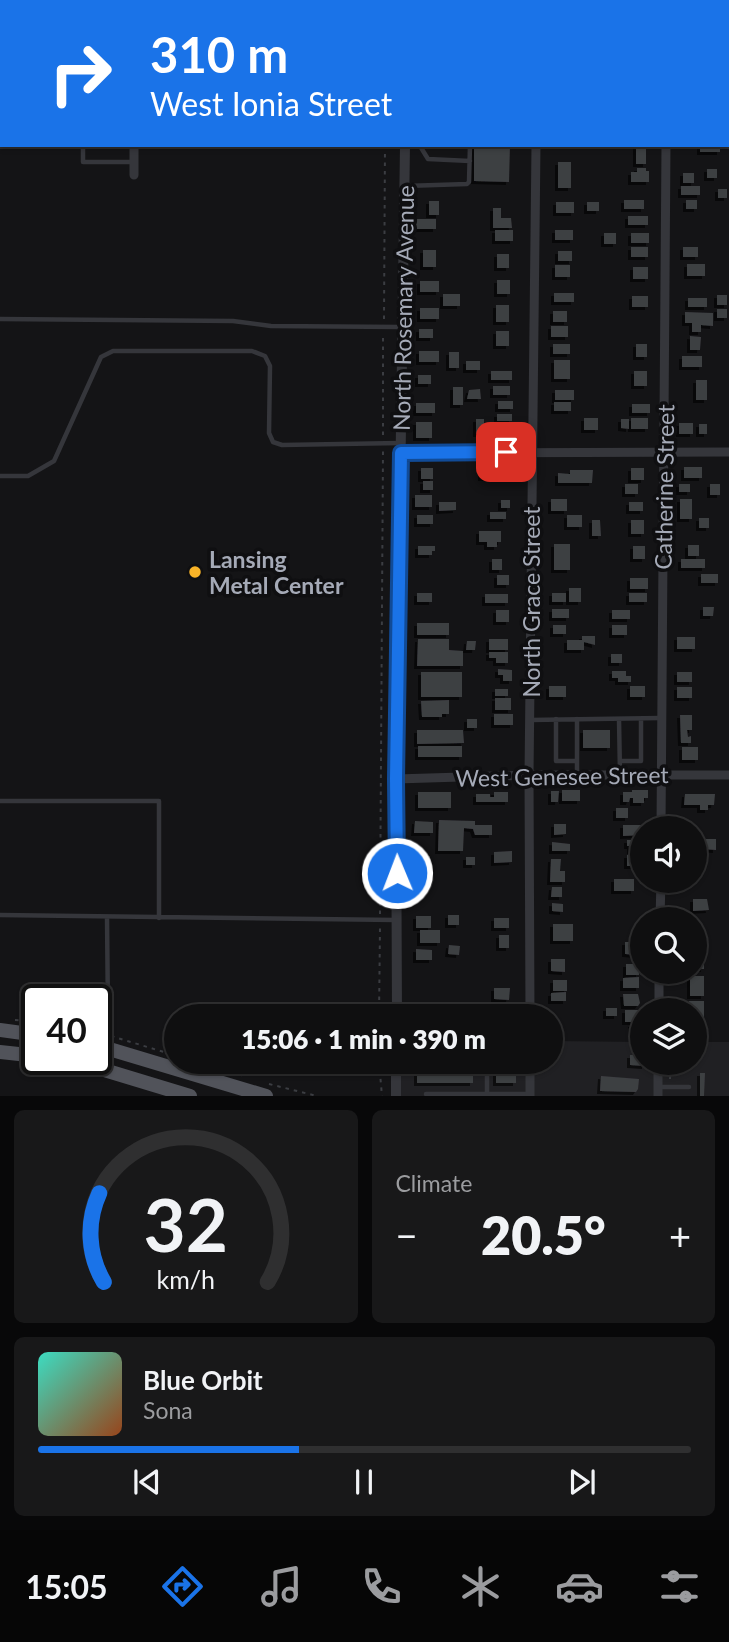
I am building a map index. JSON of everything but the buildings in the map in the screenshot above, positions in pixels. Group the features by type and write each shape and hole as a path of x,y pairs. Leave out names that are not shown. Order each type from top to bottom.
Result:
{"main road":[{"path":"0,1030 21,1033"},
{"path":"112,1045 266,1090"},
{"path":"0,1052 21,1054"},
{"path":"112,1072 190,1096"}],"street":[{"path":"134,147 134,175"},
{"name":"North Rosemary Avenue","path":"397,1004 396,779 405,147"},
{"name":"North Grace Street","path":"530,1004 529,775 536,147"},
{"name":"Catherine Street","path":"661,816 666,147"},
{"path":"401,448 729,452"},
{"name":"West Genesee Street","path":"396,779 529,775 729,775"},
{"path":"396,1074 396,1096"},
{"path":"530,1074 530,1095"}],"lane":[{"path":"83,147 83,162 134,162"},
{"path":"420,147 428,159 470,161"},
{"path":"404,186 467,184 470,147"},
{"path":"0,319 233,321 271,326 402,327"},
{"path":"0,476 28,476 54,461 101,356 113,351 252,351 265,356 270,366 269,433 273,442 282,445 383,443 401,448"},
{"path":"530,720 661,718"},
{"path":"556,719 556,761 577,761"},
{"path":"577,719 577,775"},
{"path":"620,719 620,775"},
{"path":"620,761 641,761 641,719"},
{"path":"0,801 159,801 159,918"},
{"path":"0,915 397,920"},
{"path":"107,917 108,984"},
{"path":"487,1074 487,1095"},
{"path":"658,1091 670,1087 689,1087"},
{"path":"426,1094 530,1095"}],"path":[{"path":"379,1004 385,147"},
{"path":"11,1019 21,1020"},
{"path":"112,1044 164,1054"},
{"path":"237,1074 243,1076"},
{"path":"380,1074 382,1096"},
{"path":"670,1075 670,1087"},
{"path":"266,1090 317,1096"}],"shaded area":[{"path":"563,1041 630,1042 630,1075 707,1075 707,1042 729,1042 729,1096 396,1096 396,1074 563,1074"}],"place":[{"name":"Lansing Metal Center","path":"195,572"}],"route":[{"path":"397,873 401,453 506,452"}]}
